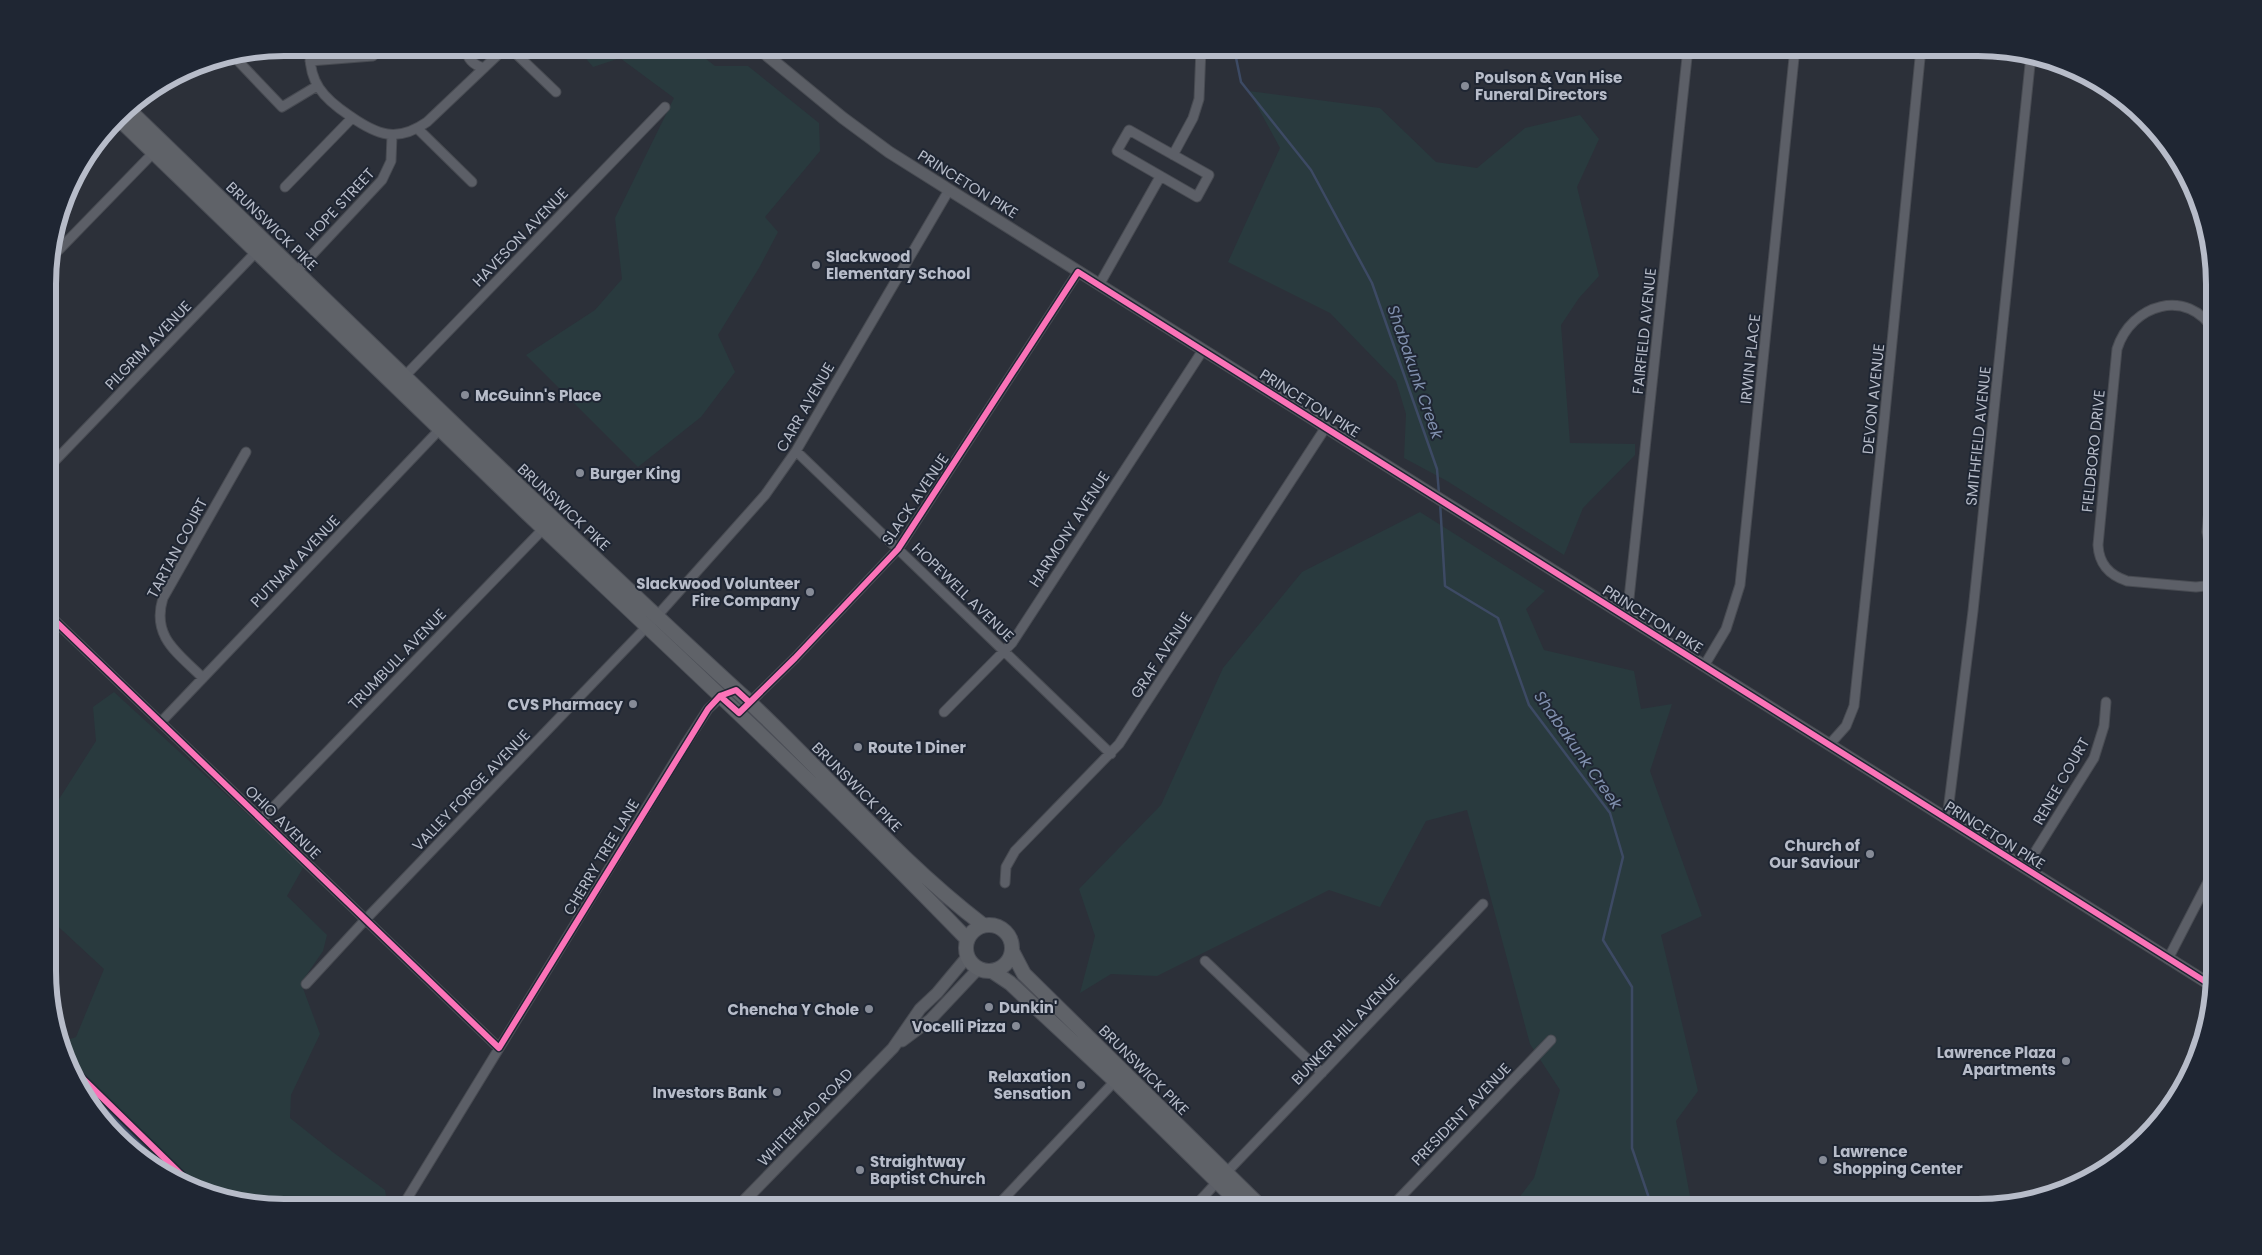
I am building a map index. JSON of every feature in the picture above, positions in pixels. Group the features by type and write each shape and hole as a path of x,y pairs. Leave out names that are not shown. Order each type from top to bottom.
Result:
{"main road":[{"name":"PRINCETON PIKE","path":"768,56 851,124 949,190 2205,982"},
{"name":"BRUNSWICK PIKE","path":"132,115 159,148 548,524 646,626 720,696 849,811 911,863 959,907 983,925"},
{"name":"BRUNSWICK PIKE","path":"124,122 159,148"},
{"name":"BRUNSWICK PIKE","path":"548,524 657,616 749,702 967,938"},
{"path":"983,925 994,925 1004,931 1010,940 1012,951 1004,967 986,970 967,957 965,947 967,938 971,932 983,925"},
{"name":"BRUNSWICK PIKE","path":"1012,951 1024,974 1222,1178 1237,1199"},
{"name":"WHITEHEAD ROAD","path":"893,1048 920,1009 937,993 967,957"},
{"name":"BRUNSWICK PIKE","path":"986,970 1010,983 1222,1178 1250,1199"},
{"name":"WHITEHEAD ROAD","path":"746,1199 893,1048 930,1020 986,970"}],"street":[{"path":"310,56 317,86 331,104 369,129 392,135 402,134 418,128 427,122 497,56"},
{"path":"310,61 373,56"},
{"path":"468,56 472,63 484,68"},
{"path":"518,56 556,92"},
{"path":"1173,155 1194,118 1200,99 1201,56"},
{"name":"FAIRFIELD AVENUE","path":"1627,617 1687,56"},
{"name":"IRWIN PLACE","path":"1704,666 1726,629 1740,584 1794,56"},
{"name":"DEVON AVENUE","path":"1829,745 1846,726 1854,706 1920,56"},
{"path":"240,63 282,107 317,86"},
{"name":"SMITHFIELD AVENUE","path":"1947,819 1973,611 2030,63"},
{"name":"HAVESON AVENUE","path":"399,382 665,107"},
{"path":"285,187 352,118"},
{"path":"418,128 472,182"},
{"path":"1129,130 1209,175 1196,197 1160,177 1117,151 1129,130"},
{"name":"HOPE STREET","path":"291,276 382,180 391,161 392,135"},
{"path":"59,251 159,148"},
{"path":"1100,285 1160,177"},
{"name":"CARR AVENUE","path":"657,616 765,495 796,451 949,190"},
{"name":"PILGRIM AVENUE","path":"56,461 261,247"},
{"name":"SLACK AVENUE","path":"739,713 805,648 898,549 1078,272"},
{"name":"FIELDBORO DRIVE","path":"2206,323 2197,314 2176,306 2165,306 2144,312 2134,319 2120,339 2117,349 2098,545 2101,560 2105,567 2118,578 2127,581 2196,588 2206,586"},
{"name":"HARMONY AVENUE","path":"944,712 1004,651 1017,635 1203,350"},
{"name":"PUTNAM AVENUE","path":"161,722 444,425"},
{"name":"GRAF AVENUE","path":"1005,882 1006,866 1016,851 1111,754 1326,427"},
{"name":"HOPEWELL AVENUE","path":"796,451 1111,754"},
{"name":"TARTAN COURT","path":"203,678 170,647 164,636 159,617 160,607 163,598 246,452"},
{"name":"TRUMBULL AVENUE","path":"262,819 548,524"},
{"name":"VALLEY FORGE AVENUE","path":"306,984 657,616"},
{"name":"OHIO AVENUE","path":"56,620 499,1048"},
{"name":"CHERRY TREE LANE","path":"407,1199 684,746 708,709 720,696 736,690"},
{"name":"RENEE COURT","path":"2025,868 2094,758 2104,726 2106,702"},
{"path":"2168,959 2206,885"},
{"name":"BUNKER HILL AVENUE","path":"1202,1199 1483,904"},
{"path":"1206,961 1322,1073"},
{"name":"PRESIDENT AVENUE","path":"1398,1199 1551,1040"},
{"path":"1004,1199 1115,1081"}],"shaded area":[{"path":"584,56 702,56 715,66 748,66 819,123 820,151 765,217 778,232 759,268 718,335 735,372 701,417 638,467 526,355 595,310 622,279 615,218 674,98 620,58 593,67"},
{"path":"1249,91 1380,108 1436,162 1477,168 1525,128 1580,115 1599,139 1577,187 1599,276 1579,298 1561,325 1570,443 1635,444 1635,455 1583,508 1564,555 1447,481 1404,458 1406,414 1396,381 1330,313 1228,262 1280,148"},
{"path":"1420,512 1545,591 1526,609 1544,650 1634,671 1641,709 1672,704 1650,771 1702,916 1661,935 1698,1091 1676,1121 1691,1199 1518,1199 1534,1178 1560,1090 1530,1044 1467,810 1426,821 1380,907 1329,890 1157,976 1111,974 1080,993 1095,936 1079,889 1161,805 1223,668 1302,572"},
{"path":"114,692 304,866 287,896 327,935 323,951 301,983 320,1034 291,1095 290,1118 385,1190 387,1199 285,1199 255,1197 211,1187 170,1168 158,1160 95,1097 87,1084 67,1040 76,1037 104,969 56,924 56,804 96,741 93,707"}],"water":[{"path":"95,1097 158,1160 123,1132"}],"waterway":[{"name":"Shabakunk Creek","path":"1236,56 1241,82 1311,170 1372,283 1437,469 1439,494"},
{"name":"Shabakunk Creek","path":"1440,502 1445,586 1498,618 1529,705 1610,813 1623,857 1603,940 1632,987 1632,1148 1649,1199"}],"cycle path":[{"path":"720,696 739,713 795,658 898,549 1078,272 2205,981"},
{"path":"56,622 499,1048 708,709 720,696 736,690 749,702"},
{"path":"86,1081 179,1173"}],"place":[{"name":"Poulson & Van Hise Funeral Directors","path":"1465,86"},
{"name":"Slackwood Elementary School","path":"816,265"},
{"name":"McGuinn's Place","path":"465,395"},
{"name":"Burger King","path":"580,473"},
{"name":"Slackwood Volunteer Fire Company","path":"810,592"},
{"name":"CVS Pharmacy","path":"633,704"},
{"name":"Route 1 Diner","path":"858,747"},
{"name":"Church of Our Saviour","path":"1870,854"},
{"name":"Dunkin'","path":"989,1007"},
{"name":"Chencha Y Chole","path":"869,1009"},
{"name":"Vocelli Pizza","path":"1016,1026"},
{"name":"Lawrence Plaza Apartments","path":"2066,1061"},
{"name":"Relaxation Sensation","path":"1081,1085"},
{"name":"Investors Bank","path":"777,1092"},
{"name":"Lawrence Shopping Center","path":"1823,1160"},
{"name":"Straightway Baptist Church","path":"860,1170"}]}
